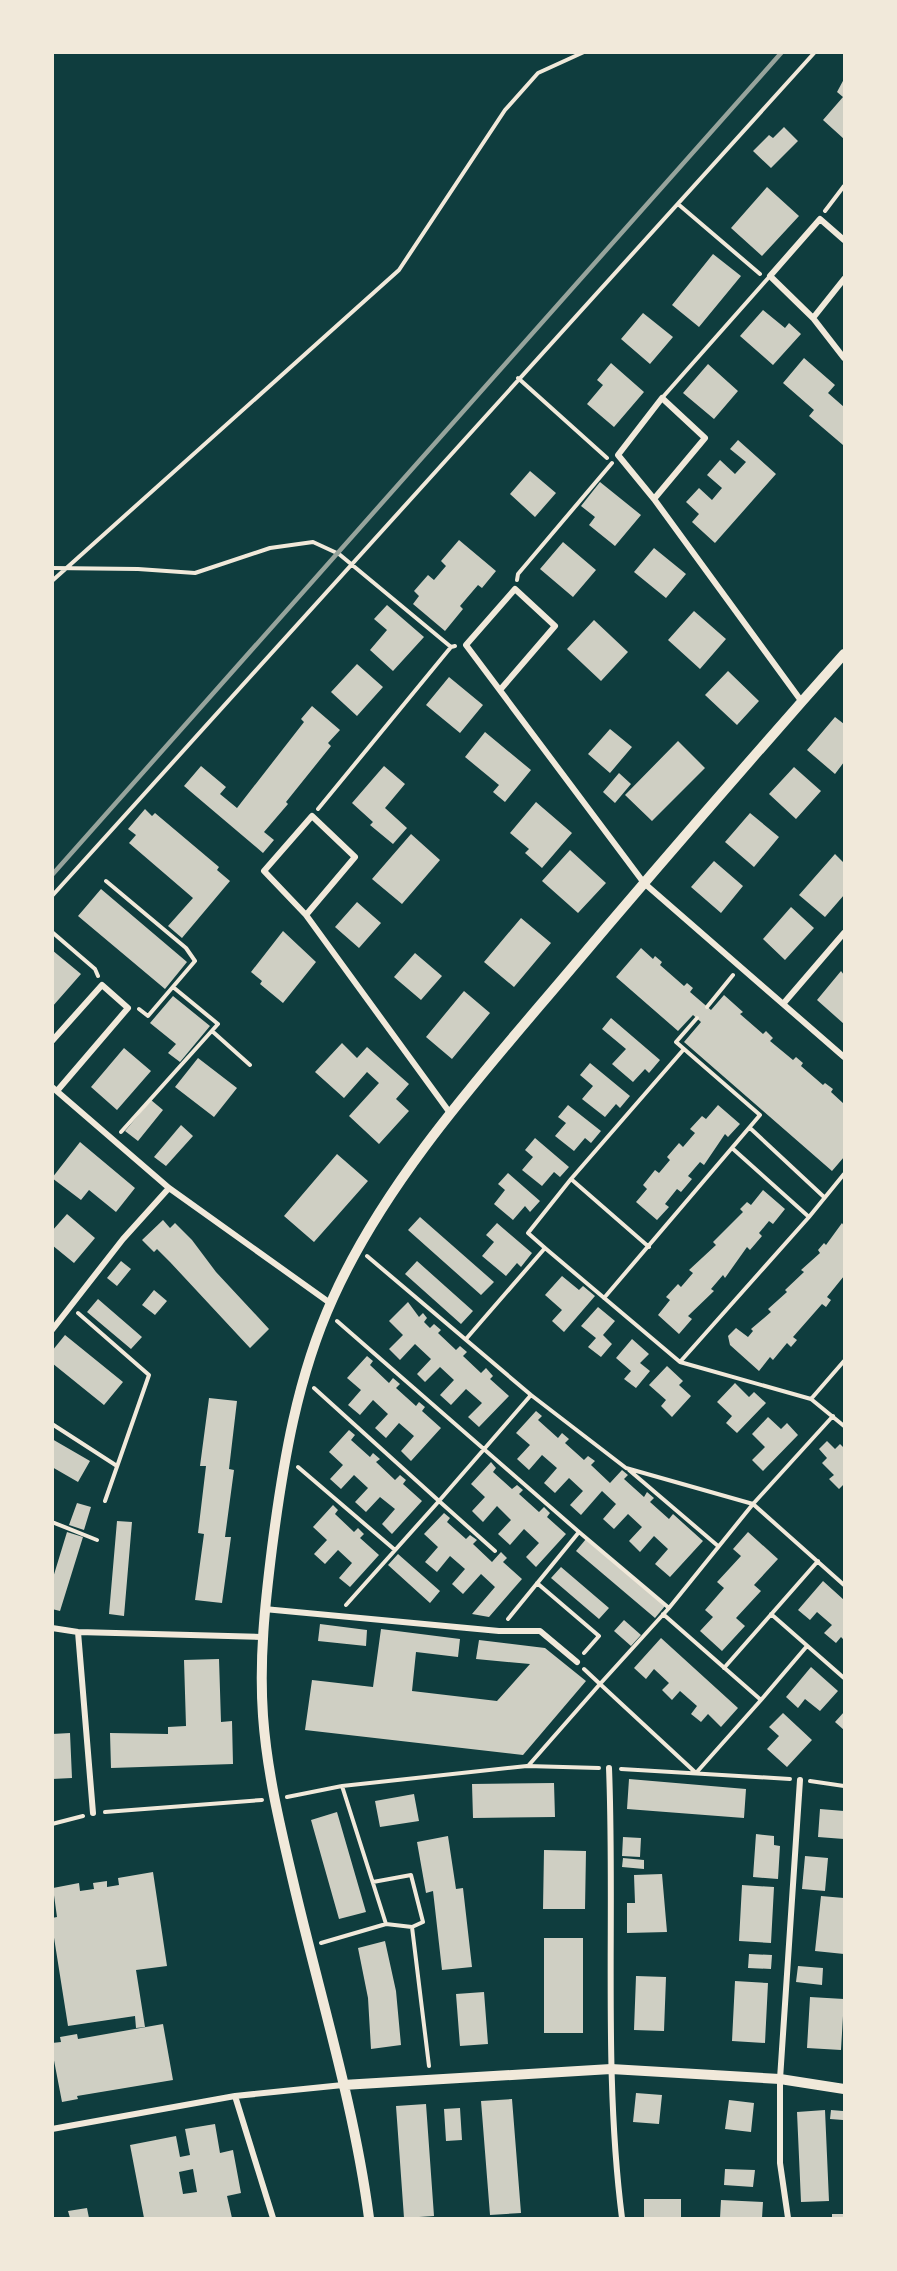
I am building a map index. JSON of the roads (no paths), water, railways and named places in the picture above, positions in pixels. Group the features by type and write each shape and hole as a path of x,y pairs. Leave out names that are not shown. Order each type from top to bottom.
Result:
{"street":[{"path":"844,240 820,219 769,278 813,318 844,358"},
{"path":"813,318 844,279"},
{"path":"654,499 705,438 662,398 618,455 654,499 802,702"},
{"path":"500,690 555,626 515,589 466,645 644,883 844,1057"},
{"path":"369,2218 363,2173 343,2085 273,1798 263,1716 264,1609 284,1455 304,1380 329,1308 358,1248 450,1113 644,883 844,654"},
{"path":"306,915 355,857 312,816 264,871 306,915 450,1113"},
{"path":"783,1004 844,933"},
{"path":"52,1041 102,985 128,1008 55,1089 169,1188 329,1308"},
{"path":"52,1330 123,1239 169,1188"},
{"path":"264,1609 338,1614 499,1631 540,1631 577,1662"},
{"path":"52,1628 78,1632 262,1637"},
{"path":"78,1632 93,1813"},
{"path":"609,1768 611,2069 615,2166 622,2218"},
{"path":"788,2218 780,2163 780,2079 800,1780"},
{"path":"52,2129 235,2096 343,2085 611,2069 780,2079 844,2089"},
{"path":"235,2096 273,2218"}],"lane":[{"path":"662,398 769,278"}],"railway":[{"path":"52,875 782,52"}]}
